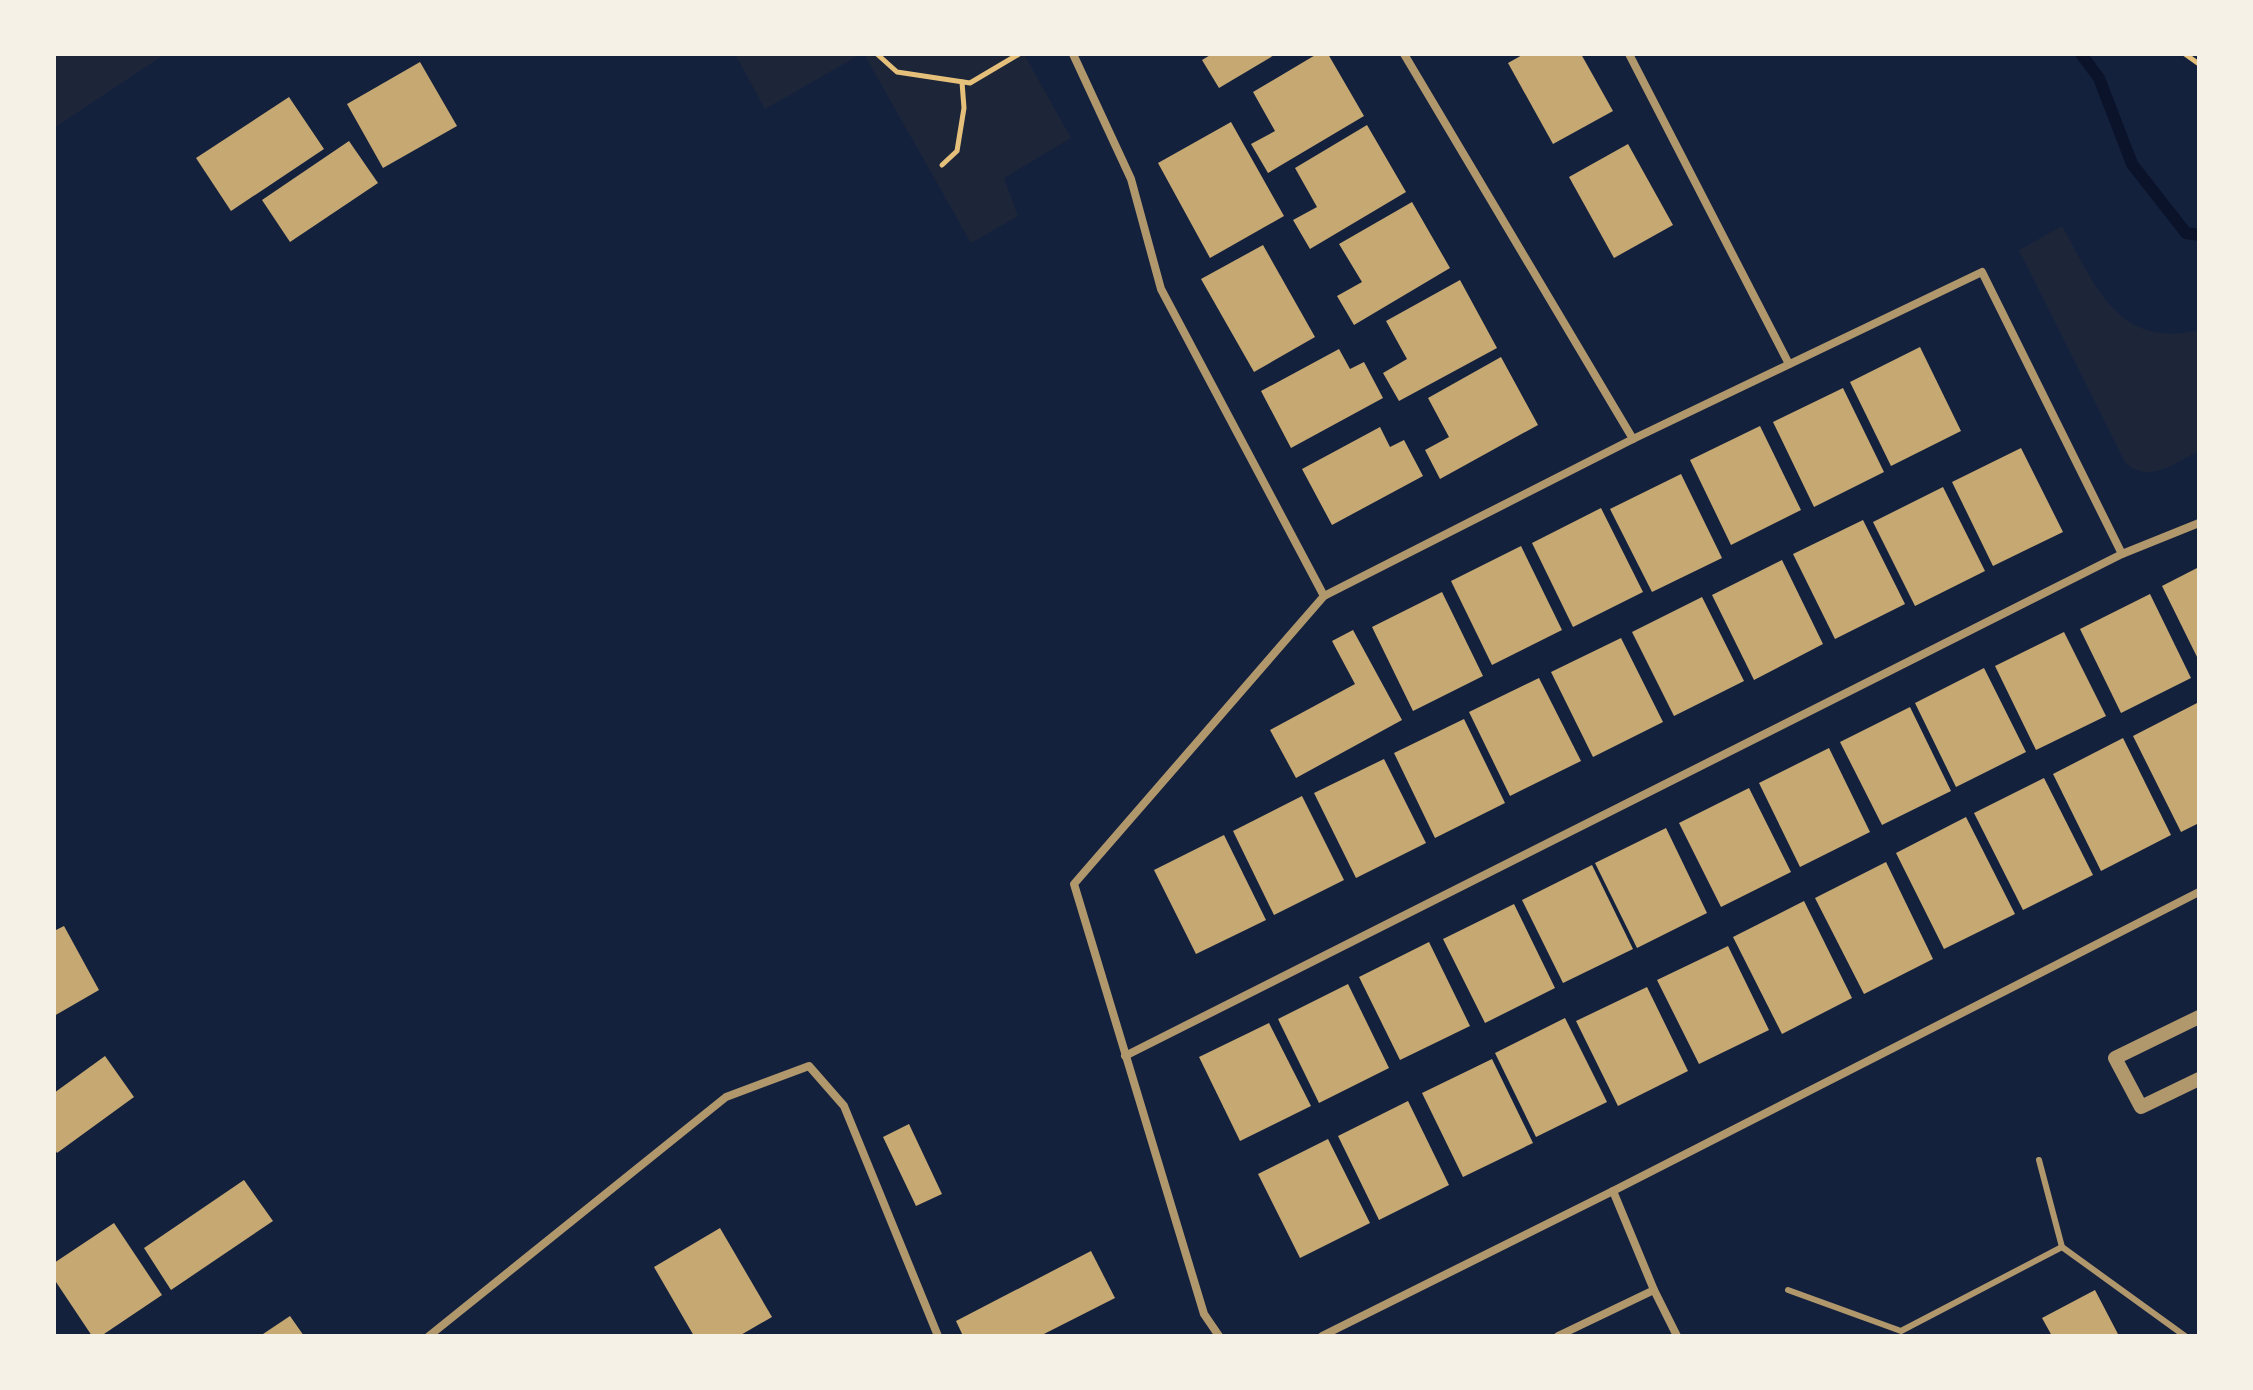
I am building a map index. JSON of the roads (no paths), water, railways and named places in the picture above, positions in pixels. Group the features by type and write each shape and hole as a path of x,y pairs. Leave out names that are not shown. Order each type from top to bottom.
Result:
{"street":[{"path":"1073,54 1131,179 1161,289 1324,596"},
{"path":"1404,54 1633,439"},
{"path":"1629,54 1789,364"},
{"path":"1219,1336 1204,1314 1074,884 1324,596 1633,439 1982,272 2122,554"},
{"path":"1125,1056 2122,554 2199,523"},
{"path":"1322,1336 2199,892"},
{"path":"2199,1017 2115,1058 2141,1107 2199,1079"},
{"path":"429,1336 726,1097 809,1066 844,1106 938,1336"},
{"path":"1613,1191 1654,1290 1677,1336"},
{"path":"1558,1336 1654,1290"}],"lane":[{"path":"2039,1160 2062,1247 2185,1336"},
{"path":"1788,1290 1902,1334 2062,1247"}],"waterway":[{"path":"2081,54 2099,78 2132,164 2186,233 2199,235"}]}
